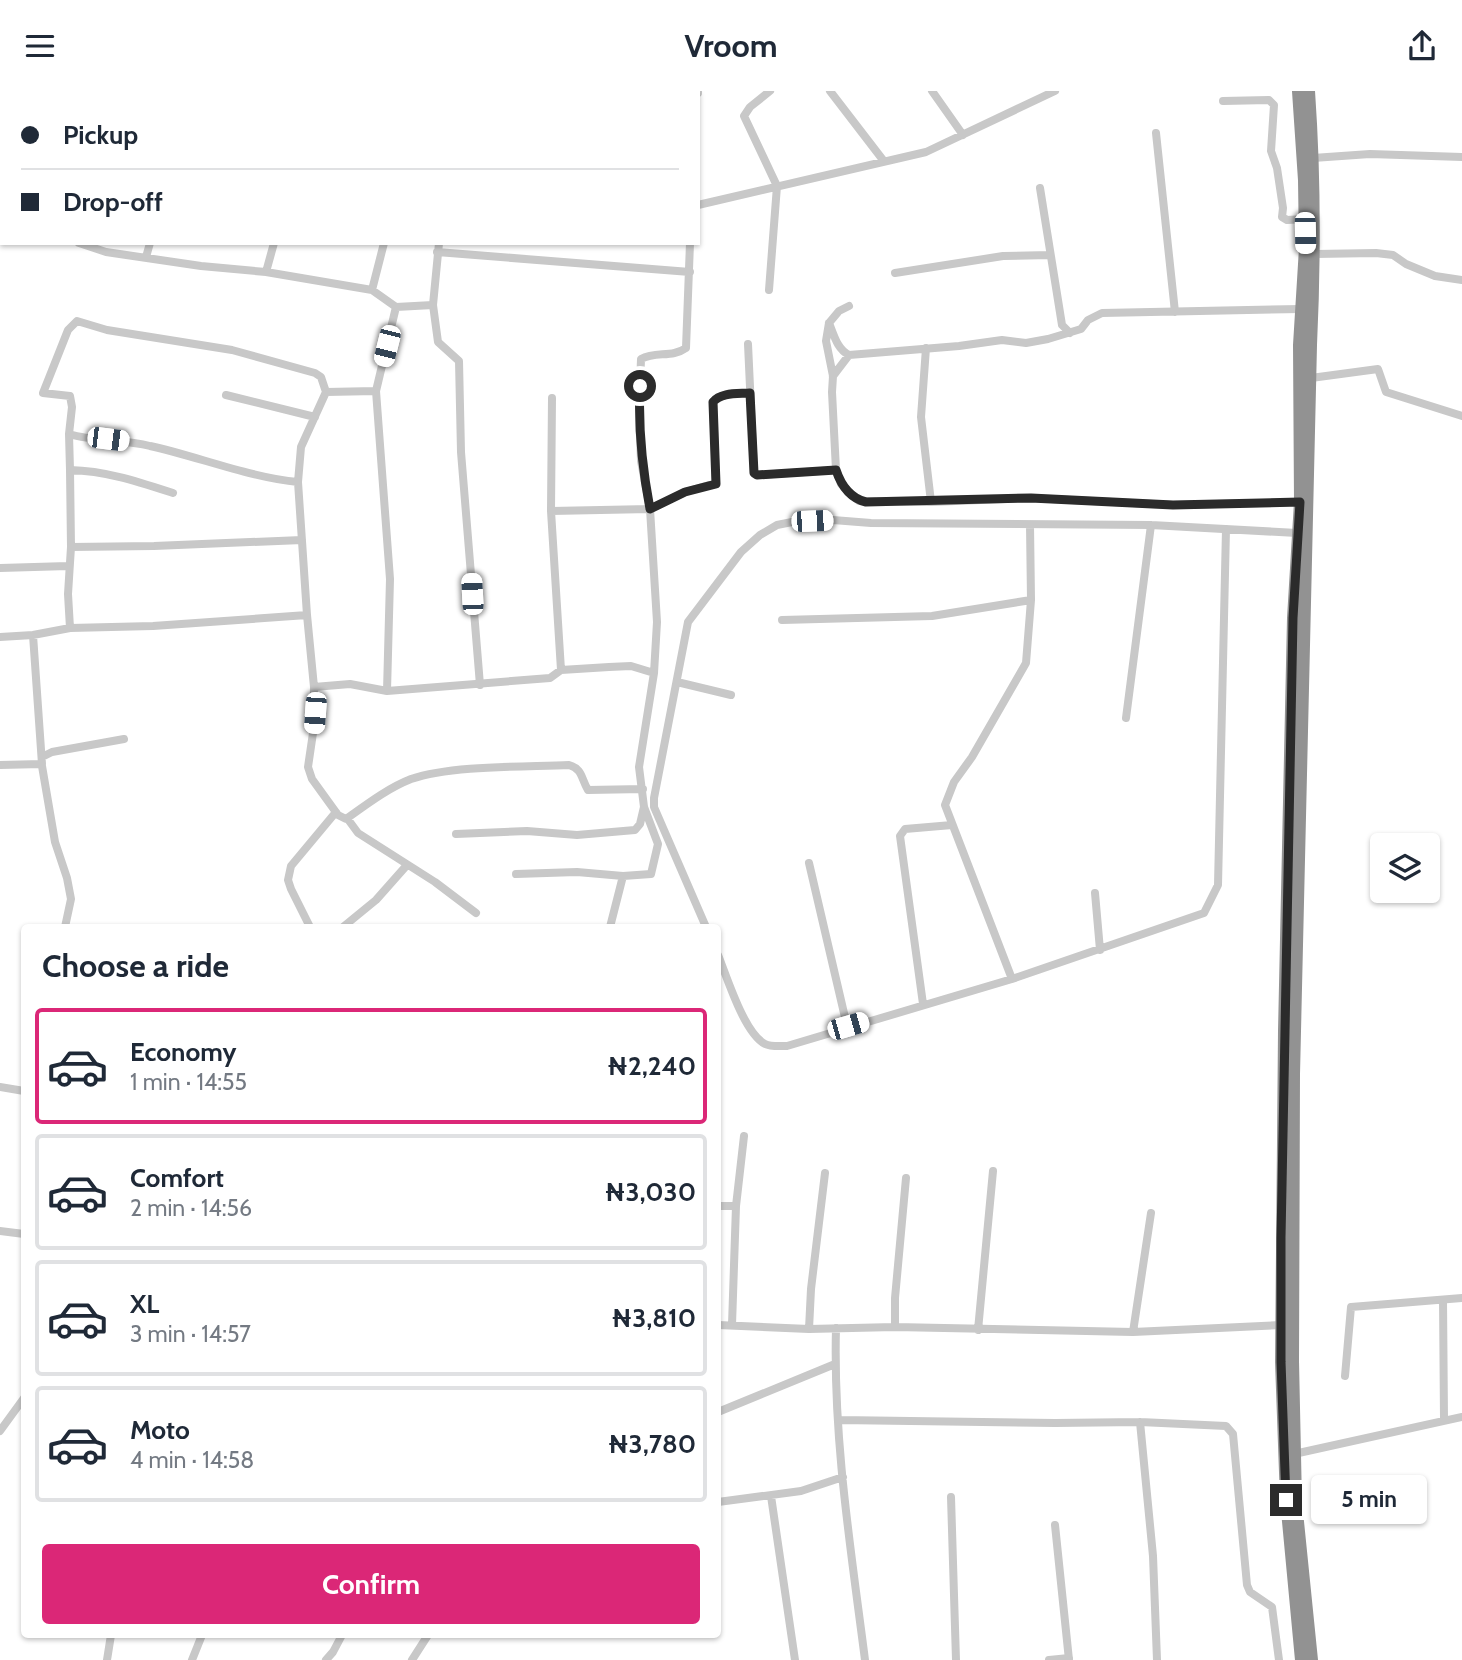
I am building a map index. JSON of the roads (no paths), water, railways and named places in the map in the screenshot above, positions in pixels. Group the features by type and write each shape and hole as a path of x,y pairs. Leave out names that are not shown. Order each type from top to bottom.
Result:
{"highway":[{"path":"1298,91 1305,219 1301,309 1311,379 1281,1325 1286,1500 1301,1660"},
{"path":"1308,91 1313,158 1315,254 1305,345 1297,533 1290,1030 1294,1454 1312,1660"}],"street":[{"path":"769,290 777,186 744,116 750,107 770,91"},
{"path":"830,91 883,160"},
{"path":"932,91 964,135"},
{"path":"700,205 926,152 1040,94 1055,91"},
{"path":"1223,101 1269,100 1274,106 1271,151 1281,195 1282,217 1286,220 1305,219"},
{"path":"1156,133 1175,312"},
{"path":"1313,158 1370,154 1462,157"},
{"path":"1040,188 1062,325 1070,333"},
{"path":"85,245 106,252 201,266 266,272 372,290 396,307 433,305"},
{"path":"146,257 149,245"},
{"path":"266,272 273,245"},
{"path":"372,290 383,245"},
{"path":"516,874 651,874 657,844 644,807 639,767 654,673 657,622 650,509 641,461 641,359 648,355 677,354 686,348 690,245"},
{"path":"480,685 461,452 459,361 438,342 433,305 438,248 690,272"},
{"path":"1315,254 1392,255 1435,276 1462,280"},
{"path":"895,273 1003,257 1050,255"},
{"path":"849,306 839,311 829,323 826,341 833,376 836,470 841,484 859,501 931,502 1031,498 1161,504 1300,502"},
{"path":"387,691 390,579 376,391 396,307"},
{"path":"829,323 838,346 842,352 849,355 1002,340 1026,343 1081,329 1088,320 1102,313 1301,309"},
{"path":"71,628 68,566 71,547 69,435 72,407 70,396 43,393 68,330 77,321 107,330 232,350 315,373 321,377 326,392 301,447 298,482 314,687 313,733 308,767 312,779 336,812 342,818 347,818 381,795 410,780 426,775 462,771 569,765 581,773 588,790 643,789"},
{"path":"748,344 754,473 757,475 836,470"},
{"path":"926,348 921,417 931,502"},
{"path":"833,376 849,355"},
{"path":"1311,379 1378,369 1386,391 1462,416"},
{"path":"326,392 376,391"},
{"path":"551,511 650,509 685,492 716,484 713,402 715,398 725,395 750,393"},
{"path":"226,395 315,417"},
{"path":"552,398 551,511 561,670"},
{"path":"69,435 148,445 298,482"},
{"path":"70,470 125,477 173,493"},
{"path":"705,924 654,807 688,622 741,552 760,535 777,525 833,520 872,523 1151,525 1297,533"},
{"path":"1012,979 945,805 948,794 1012,691 1026,663 1031,600 1030,525"},
{"path":"1126,718 1151,525"},
{"path":"721,962 750,1030 764,1044 787,1045 1012,979 1204,913 1218,885 1226,529"},
{"path":"71,547 302,540"},
{"path":"0,568 68,566"},
{"path":"782,619 932,616 1031,600"},
{"path":"0,637 33,635 71,628 153,626 307,615"},
{"path":"0,765 42,764 33,635"},
{"path":"314,687 350,684 387,691 550,678 561,670 631,667 654,673"},
{"path":"677,682 731,695"},
{"path":"43,757 52,752 124,739"},
{"path":"43,767 55,842 71,899 66,924"},
{"path":"456,834 527,831 577,835 635,830 640,824 644,807"},
{"path":"308,924 291,889 291,866 336,812"},
{"path":"347,818 358,833 476,913"},
{"path":"923,1004 900,836 905,829 952,825"},
{"path":"809,863 848,1026"},
{"path":"347,924 376,900 407,865"},
{"path":"611,924 623,876"},
{"path":"1095,893 1100,950"},
{"path":"0,1087 21,1090"},
{"path":"732,1325 736,1206 744,1136"},
{"path":"978,1330 993,1171"},
{"path":"809,1329 825,1173"},
{"path":"895,1327 895,1298 906,1178"},
{"path":"721,1206 736,1206"},
{"path":"1133,1332 1151,1213"},
{"path":"0,1231 21,1234"},
{"path":"1345,1376 1351,1307 1462,1298"},
{"path":"1443,1300 1444,1419"},
{"path":"721,1325 809,1329 895,1327 1133,1332 1281,1325"},
{"path":"836,1328 835,1364 843,1477 865,1660"},
{"path":"721,1411 835,1364"},
{"path":"0,1431 21,1402"},
{"path":"1294,1454 1462,1417"},
{"path":"839,1420 1221,1424 1230,1429 1247,1585 1250,1592 1272,1607 1279,1660"},
{"path":"1139,1422 1153,1556 1157,1660"},
{"path":"721,1502 801,1490 843,1477"},
{"path":"771,1496 795,1660"},
{"path":"951,1497 955,1659"},
{"path":"1049,1660 1069,1659 1055,1525"},
{"path":"107,1660 111,1638"},
{"path":"192,1660 201,1638"},
{"path":"326,1660 340,1638"},
{"path":"412,1660 426,1638"}]}
